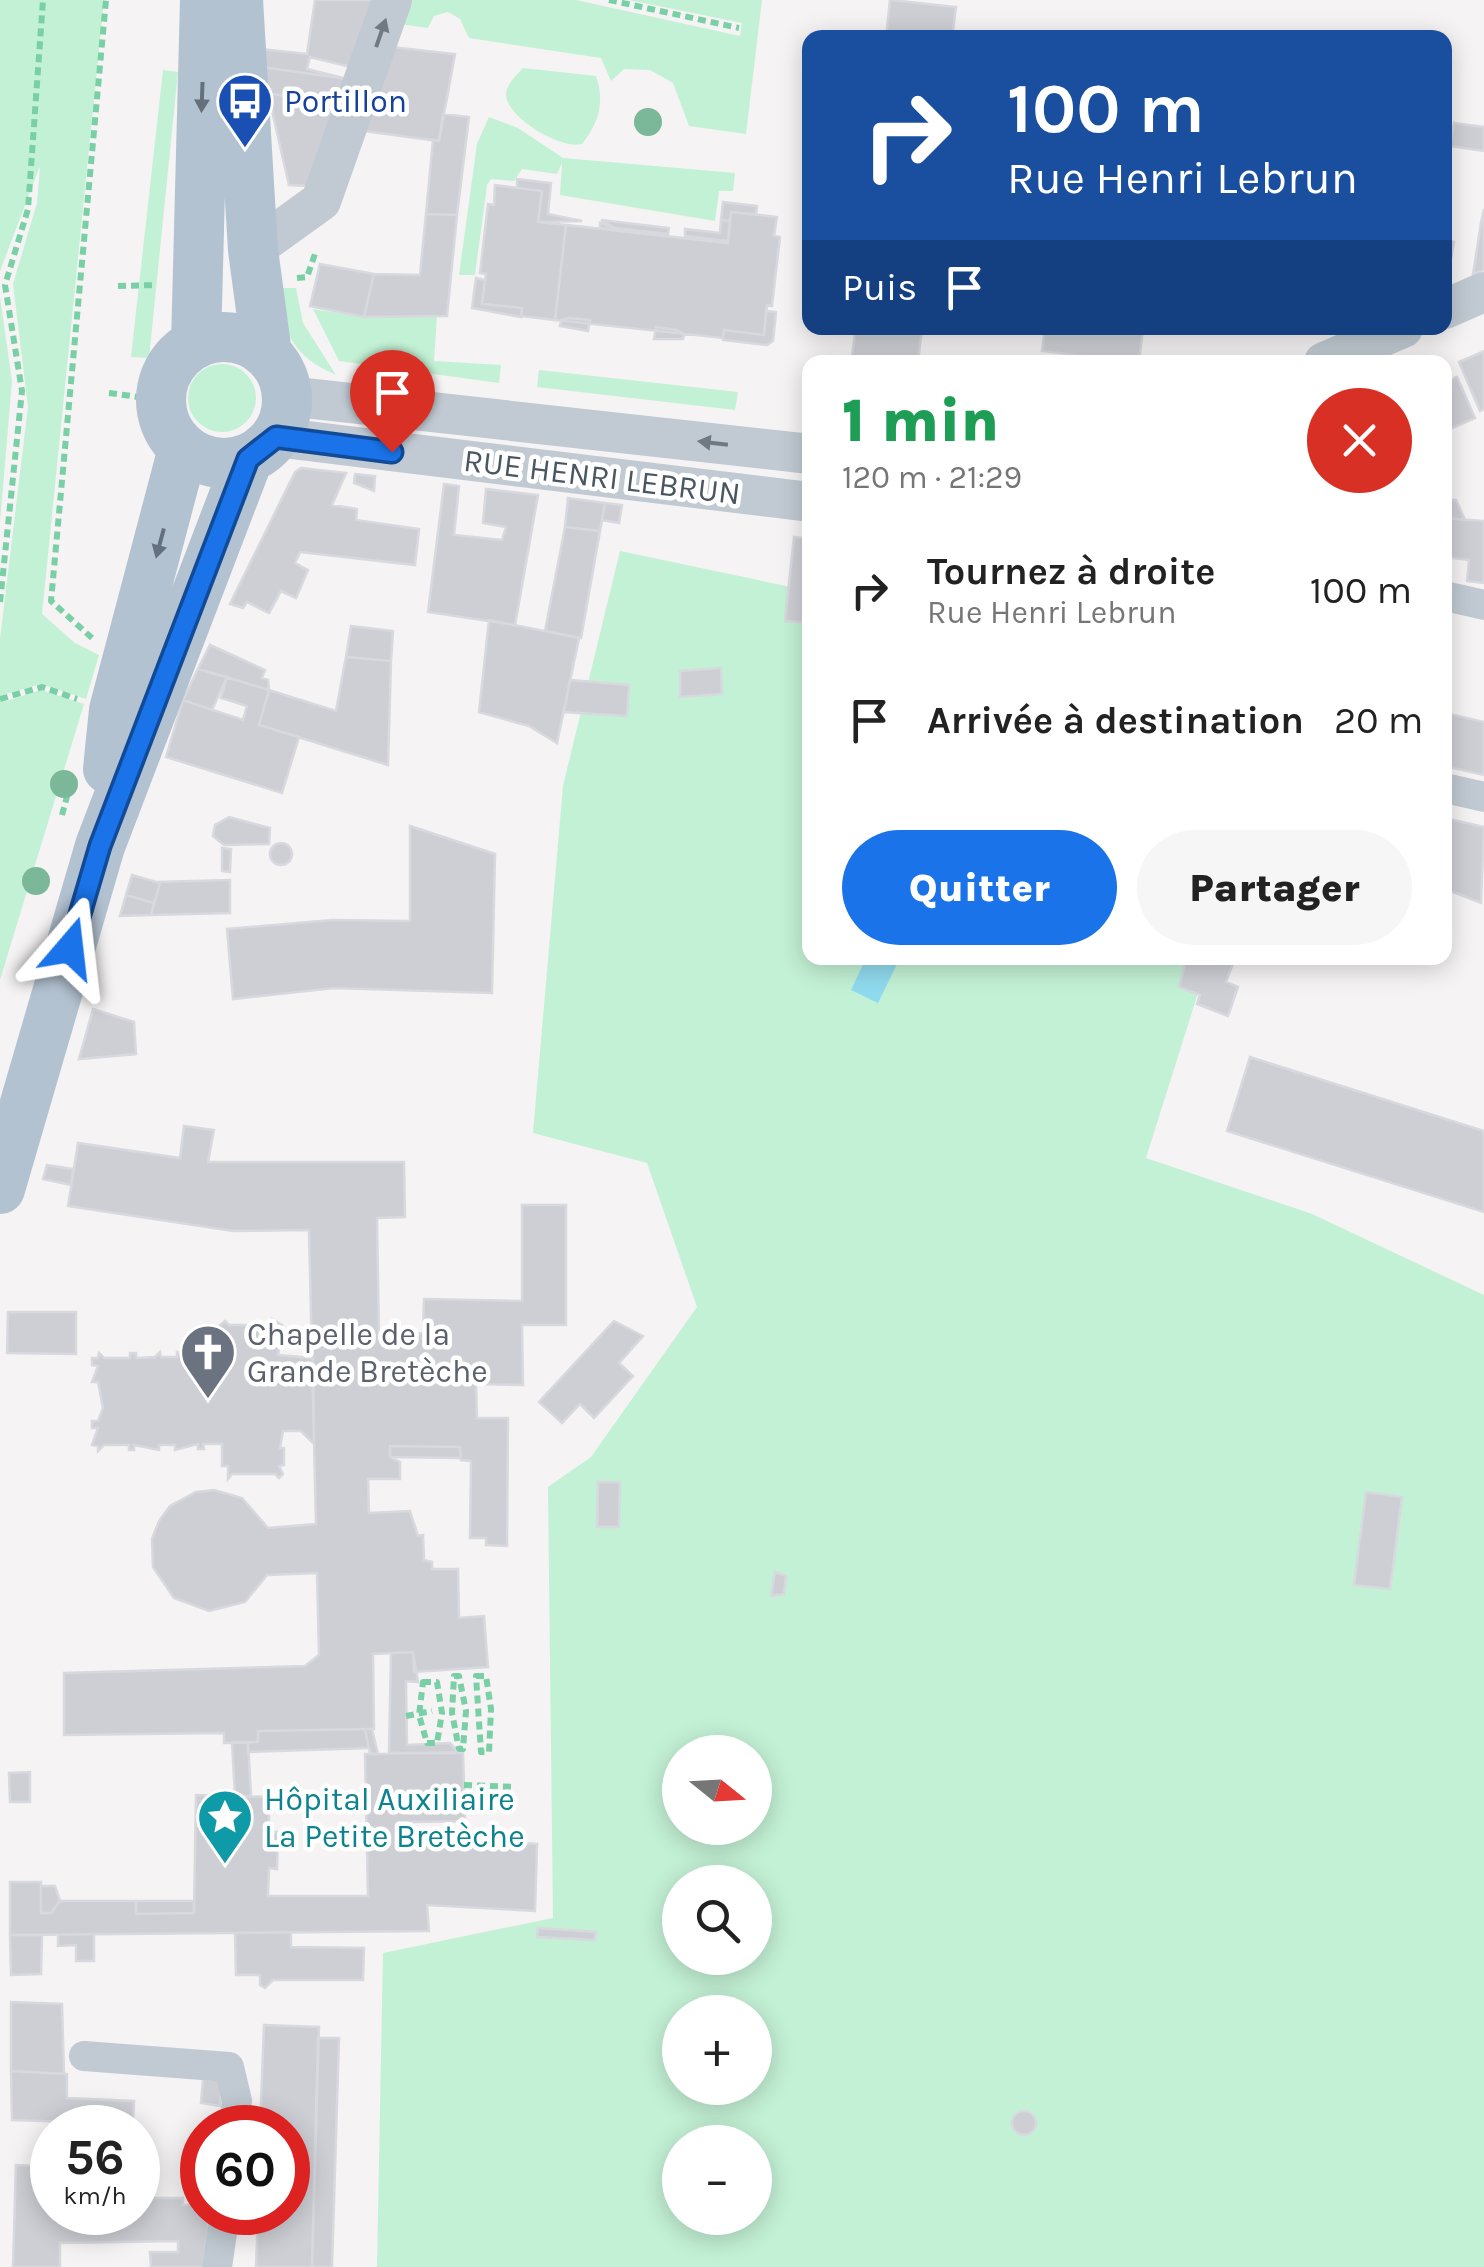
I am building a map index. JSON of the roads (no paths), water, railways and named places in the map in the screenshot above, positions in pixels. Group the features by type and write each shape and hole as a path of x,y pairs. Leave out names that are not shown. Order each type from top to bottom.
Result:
{"main road":[{"path":"196,344 205,0"},
{"path":"0,1189 100,846 270,411 253,250 238,0"},
{"path":"233,338 270,411 214,462 183,448 170,432 162,400 168,373 196,344 233,338"},
{"path":"100,846 114,710 183,448"}],"street":[{"path":"253,250 321,201 392,0"},
{"path":"1452,306 1484,292"},
{"path":"1340,355 1387,335"},
{"name":"RUE HENRI LEBRUN","path":"270,411 802,453"},
{"name":"RUE HENRI LEBRUN","path":"270,411 802,501"},
{"path":"1452,598 1484,605"},
{"path":"1452,790 1484,797"},
{"path":"84,2056 229,2067 237,2105"},
{"path":"217,2267 222,2235"}],"water":[{"path":"863,965 897,965 878,1003 851,990"}],"place":[{"name":"Portillon","path":"245,150"},
{"name":"Chapelle de la Grande Bretèche","path":"208,1401"},
{"name":"Hôpital Auxiliaire La Petite Bretèche","path":"225,1866"}]}
